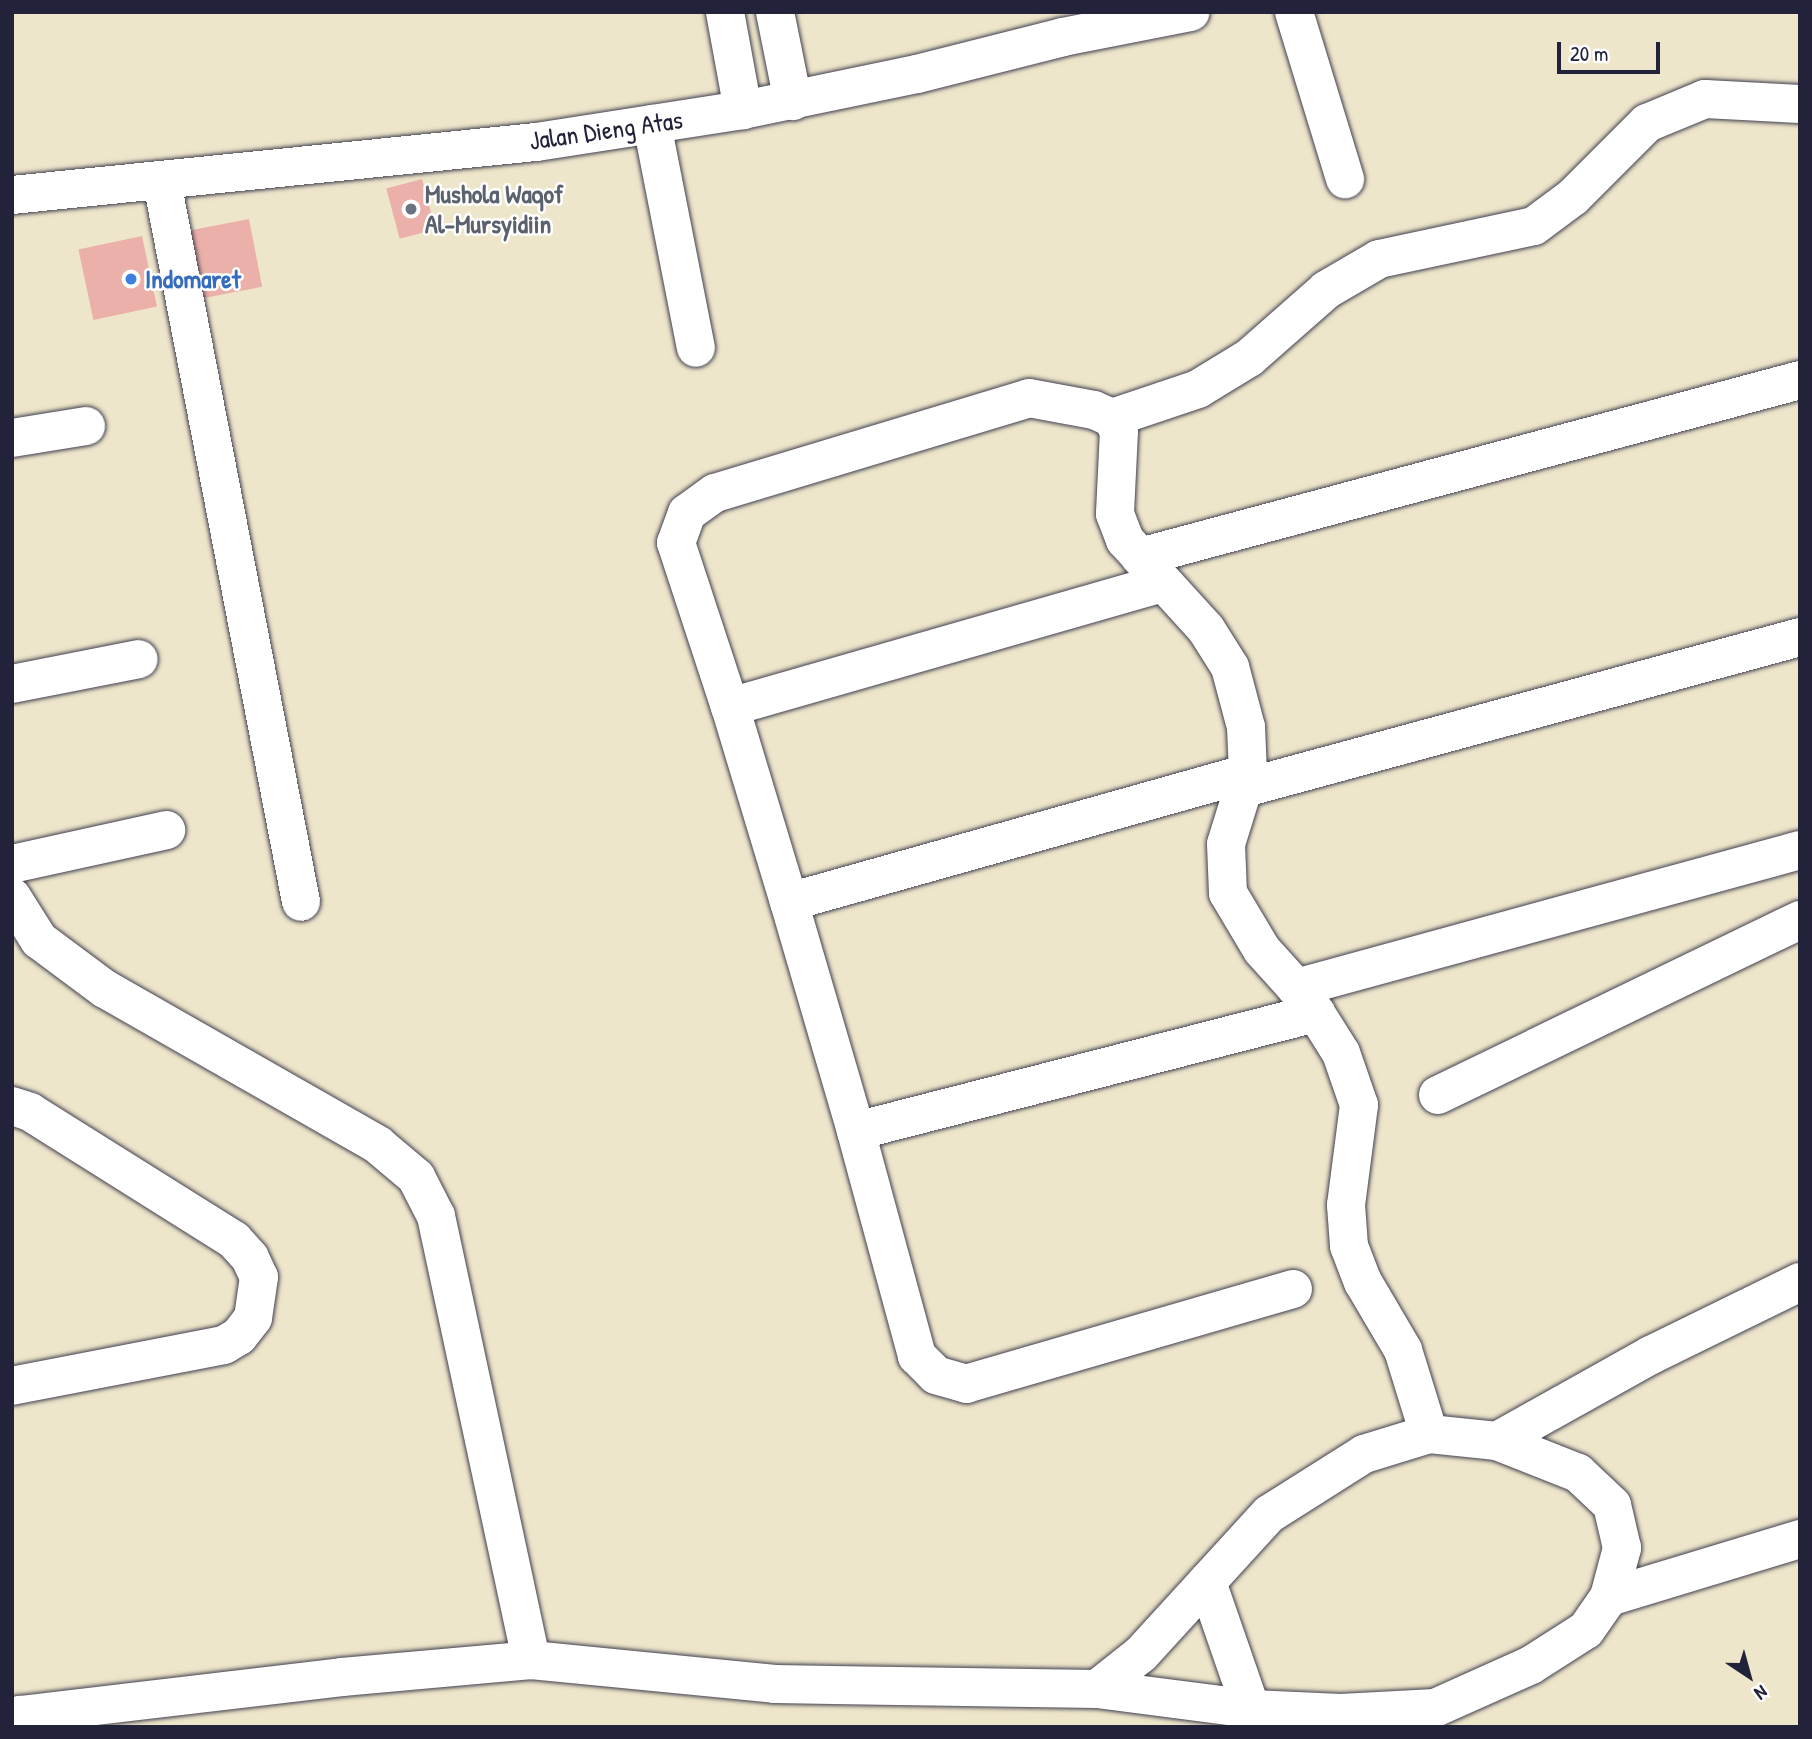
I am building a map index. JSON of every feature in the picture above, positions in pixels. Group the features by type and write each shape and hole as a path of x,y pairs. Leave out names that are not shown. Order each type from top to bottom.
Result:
{"street":[{"path":"725,12 743,110"},
{"path":"775,12 793,101"},
{"name":"Jalan Dieng Atas","path":"12,195 162,182 536,142 743,110 918,74 1063,37 1191,12"},
{"path":"1294,12 1346,179"},
{"path":"1112,418 1198,389 1249,358 1326,290 1380,259 1535,226 1573,197 1647,123 1705,99 1800,104"},
{"path":"652,124 696,348"},
{"path":"162,182 301,902"},
{"path":"730,707 1151,570 1800,380"},
{"path":"1293,1289 967,1384 936,1375 917,1356 856,1131 789,902 730,707 676,543 687,513 715,493 1029,398 1094,410 1112,418 1119,431 1115,514 1125,540 1206,629 1230,667 1246,727 1245,781 1226,844 1228,893 1262,950 1306,1000 1340,1052 1359,1105 1346,1205 1349,1245 1363,1282 1403,1350 1429,1434"},
{"path":"12,438 86,426"},
{"path":"789,902 1800,636"},
{"path":"12,684 139,659"},
{"path":"12,864 166,830"},
{"path":"856,1131 1306,1000 1800,850"},
{"path":"12,897 39,940 104,989 378,1145 416,1177 436,1216 531,1660"},
{"path":"1438,1095 1800,920"},
{"path":"12,1106 30,1112 234,1240 250,1258 258,1278 253,1318 239,1336 224,1345 12,1386"},
{"path":"1497,1441 1651,1355 1800,1282"},
{"path":"12,1718 302,1682 531,1660 775,1684 1097,1689 1251,1709 1341,1713 1435,1708 1531,1665 1586,1630 1609,1597 1622,1548 1612,1505 1578,1474 1497,1441 1429,1434 1364,1454 1269,1514 1141,1654 1097,1689"},
{"path":"1609,1597 1800,1539"},
{"path":"1207,1582 1251,1709"}],"building":[{"name":"Mushola Waqof Al-Mursyidiin","path":"422,179 435,229 400,239 386,189"},
{"path":"249,219 262,287 197,299 184,232"},
{"path":"142,236 157,306 93,320 78,250"}],"place":[{"name":"Mushola Waqof Al-Mursyidiin","path":"411,209"},
{"name":"Indomaret","path":"131,279"}]}
